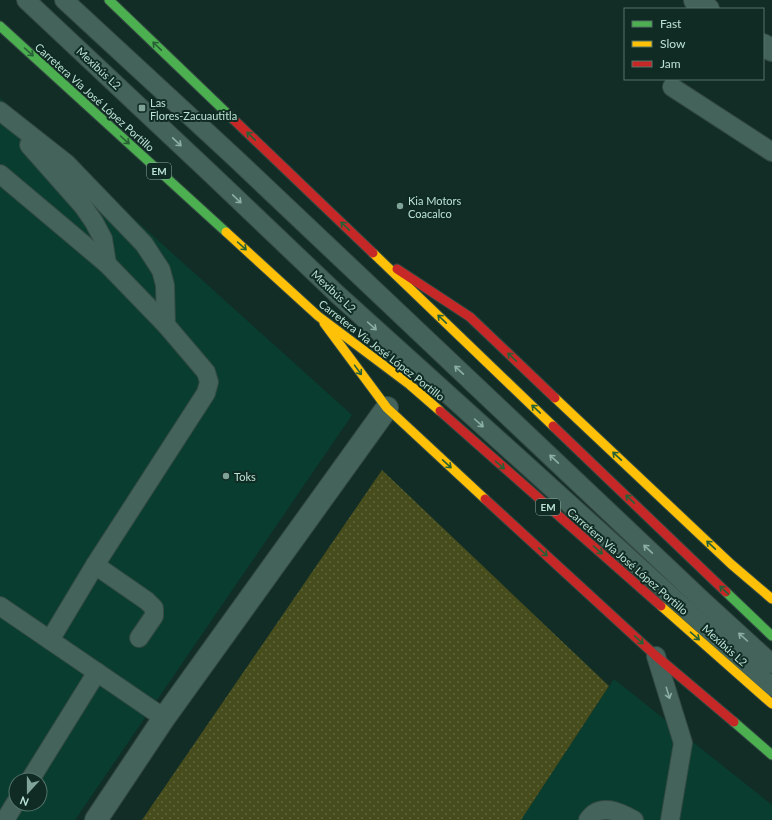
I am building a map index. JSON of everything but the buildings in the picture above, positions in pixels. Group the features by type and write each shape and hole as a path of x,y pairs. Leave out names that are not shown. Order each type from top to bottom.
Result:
{"main road":[{"path":"108,0 772,636"},
{"name":"Carretera Vía José López Portillo","path":"0,26 318,316 410,385 772,704"},
{"path":"373,253 470,317 731,564 772,599"},
{"path":"318,316 386,408 656,656 772,755"}],"street":[{"path":"695,0 707,8"},
{"path":"96,820 164,718 386,408"}],"lane":[{"name":"Mexibús L2","path":"26,0 337,294 772,687"},
{"name":"Mexibús L2","path":"64,0 240,163 772,664"},
{"path":"672,87 772,152"},
{"path":"0,111 83,206 103,239 107,264"},
{"path":"0,111 66,163 144,244 161,270 165,285 166,325"},
{"path":"0,174 107,264 166,325 206,372 210,382 206,393 95,565 50,640"},
{"path":"95,565 147,601 154,608 154,616 138,638"},
{"path":"0,606 164,718"},
{"path":"656,656 683,743 670,820"},
{"path":"35,772 97,672"},
{"path":"588,820 592,814 605,809 619,812 634,820"}],"shaded area":[{"path":"0,98 352,415 75,820 0,820"},
{"path":"382,470 609,686 521,820 142,820"},
{"path":"614,679 772,805 772,820 521,820"}],"traffic: fast":[{"path":"109,0 233,119"},
{"path":"0,26 226,232"},
{"path":"726,592 772,636"},
{"path":"734,722 772,755"}],"traffic: slow":[{"path":"226,232 318,316 410,385 440,411"},
{"path":"373,253 553,426"},
{"path":"324,323 387,408 485,499"},
{"path":"555,398 731,564 772,599"},
{"path":"661,606 772,704"}],"traffic: jam":[{"path":"233,119 373,253"},
{"path":"397,269 470,317 555,398"},
{"path":"440,411 661,606"},
{"path":"553,426 726,592"},
{"path":"485,499 656,656 734,722"}],"place":[{"name":"Las Flores-Zacuautitla","path":"142,108"},
{"name":"Kia Motors Coacalco","path":"400,206"},
{"name":"Toks","path":"226,476"}]}
